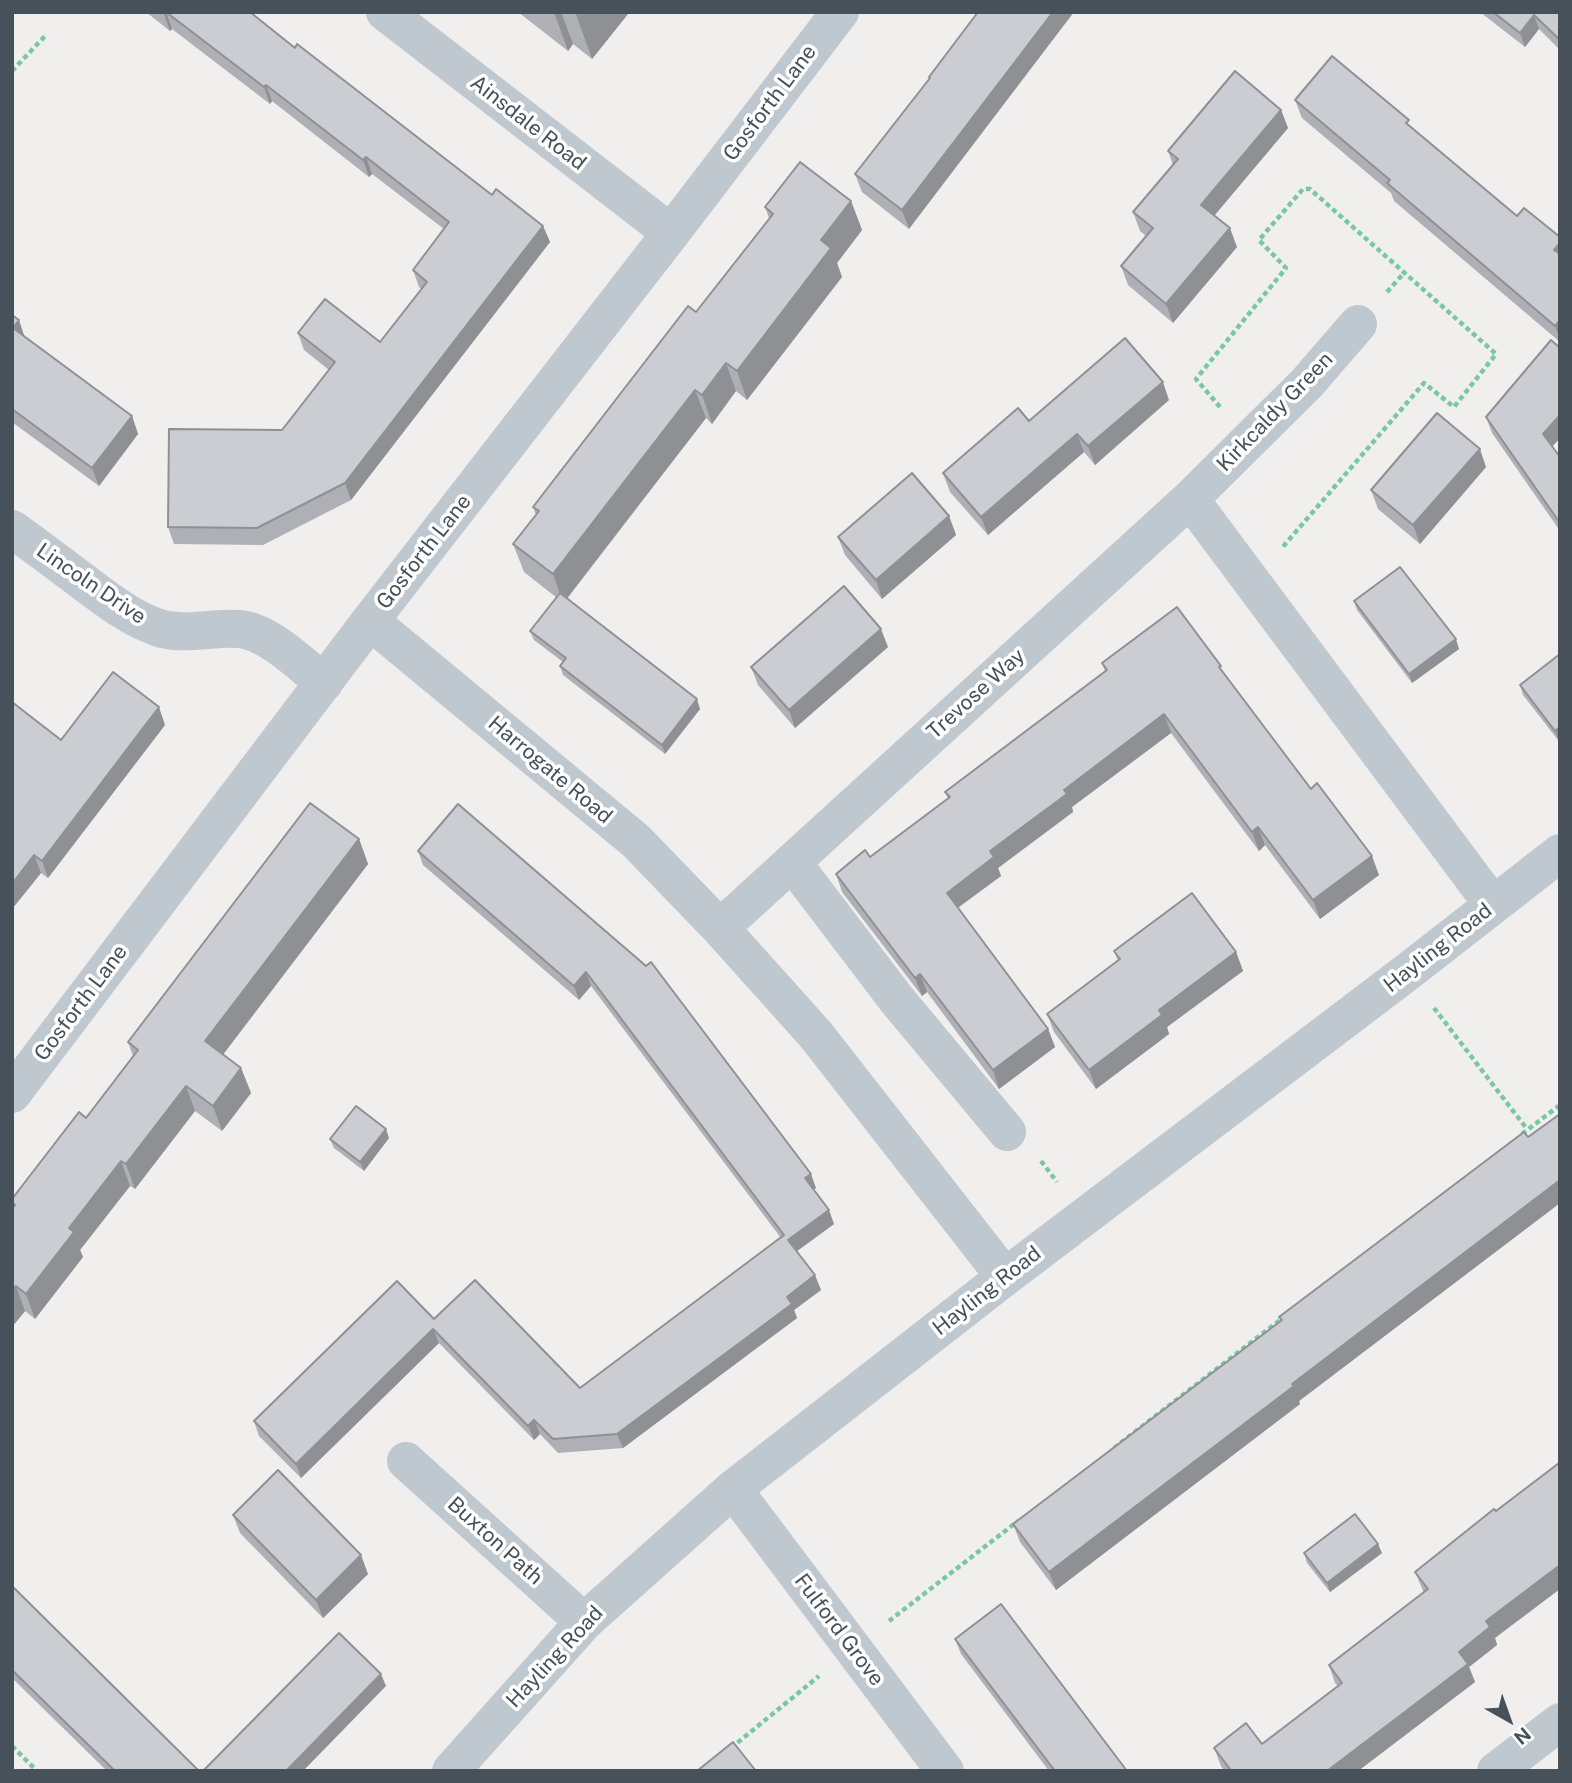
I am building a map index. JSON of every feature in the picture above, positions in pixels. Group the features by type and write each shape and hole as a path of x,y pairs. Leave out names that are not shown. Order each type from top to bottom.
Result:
{"street":[{"name":"Ainsdale Road","path":"385,12 671,233"},
{"name":"Gosforth Lane","path":"12,1094 370,621 840,12"},
{"name":"Kirkcaldy Green","path":"1191,499 1307,383 1358,324"},
{"name":"Trevose Way","path":"720,928 1191,499"},
{"path":"1191,499 1493,905"},
{"name":"Lincoln Drive","path":"12,529 115,606 143,622 162,629 181,631 252,631 272,641 324,683"},
{"name":"Harrogate Road","path":"370,621 636,841 720,928"},
{"name":"Hayling Road","path":"451,1771 584,1622 733,1489 1004,1277 1560,853"},
{"path":"792,862 897,1000 1007,1132"},
{"path":"720,928 816,1035 1004,1277"},
{"name":"Buxton Path","path":"406,1461 584,1622"},
{"name":"Fulford Grove","path":"733,1489 944,1771"},
{"path":"1496,1771 1560,1722"}],"path":[{"path":"12,71 46,35"},
{"path":"1406,973 1527,1129"},
{"path":"1516,1138 1560,1105"},
{"path":"1007,1132 1027,1140 1083,1218"},
{"path":"1107,1453 1284,1317"},
{"path":"724,1753 1018,1521"},
{"path":"12,1746 37,1771"}],"building":[{"path":"166,12 250,12 295,48 297,44 492,195 496,189 543,226 345,483 257,528 168,527 169,429 282,430 335,362 298,333 312,315 325,299 380,342 427,282 413,270 449,222 366,157 363,160"},
{"path":"978,12 1053,12 902,210 855,174"},
{"path":"1493,12 1560,12 1560,40 1534,15 1520,33"},
{"path":"1332,56 1409,120 1406,123 1517,216 1524,208 1560,237 1560,243 1554,250 1560,254 1560,320 1555,326 1387,183 1390,180 1295,100"},
{"path":"1235,71 1281,110 1201,205 1230,228 1166,304 1121,266 1153,228 1133,212 1178,159 1168,151"},
{"path":"800,162 851,201 821,240 831,248 737,371 726,363 702,395 695,390 553,574 513,544 539,511 533,507 688,306 696,312 773,214 765,207"},
{"path":"12,315 19,320 13,328 132,416 92,468 12,409"},
{"path":"1125,338 1163,382 1088,446 1077,434 981,517 943,473 1018,408 1029,421"},
{"path":"1551,340 1560,348 1560,415 1543,434 1560,457 1560,523 1486,417"},
{"path":"1437,413 1480,449 1413,525 1371,490"},
{"path":"912,473 949,516 876,580 838,537"},
{"path":"1400,567 1456,639 1409,674 1354,601"},
{"path":"844,586 881,629 789,710 751,667"},
{"path":"560,593 697,699 662,745 560,666 566,658 530,631"},
{"path":"1177,607 1311,789 1317,783 1372,856 1313,900 1258,827 1252,832 1164,714 1064,790 1067,794 990,851 994,857 947,893 1048,1029 993,1070 920,974 915,978 836,874 865,850 870,857 950,797 945,792 1107,670 1102,663"},
{"path":"1560,654 1560,727 1555,731 1520,685"},
{"path":"113,672 159,707 42,861 34,855 12,884 12,702 61,740"},
{"path":"310,803 359,839 205,1041 241,1068 213,1106 186,1086 126,1164 121,1161 69,1228 74,1232 26,1294 16,1286 12,1290 12,1209 15,1205 12,1199 79,1112 86,1118 138,1050 128,1042"},
{"path":"458,804 646,966 651,962 811,1174 805,1178 829,1210 788,1240 815,1275 787,1297 792,1304 617,1434 553,1439 534,1420 528,1426 433,1329 296,1464 254,1421 397,1281 434,1319 475,1280 580,1388 784,1235 586,972 574,986 418,851"},
{"path":"1192,893 1236,952 1159,1010 1162,1015 1089,1070 1047,1014 1120,959 1114,951"},
{"path":"356,1106 386,1129 360,1162 330,1139"},
{"path":"1560,1114 1560,1180 1049,1572 1013,1524 1282,1320 1279,1317 1524,1132 1528,1137"},
{"path":"1559,1463 1560,1565 1486,1621 1490,1627 1459,1652 1468,1664 1327,1771 1227,1771 1230,1769 1214,1748 1246,1723 1262,1744 1342,1683 1329,1665 1428,1589 1415,1572 1494,1509 1496,1511"},
{"path":"278,1470 361,1555 316,1600 233,1515"},
{"path":"1355,1514 1378,1544 1327,1583 1304,1553"},
{"path":"12,1586 199,1771 115,1771 12,1670"},
{"path":"1001,1604 1127,1771 1055,1771 955,1639"},
{"path":"339,1633 381,1674 286,1771 203,1771"},
{"path":"733,1742 756,1771 697,1771"}]}
